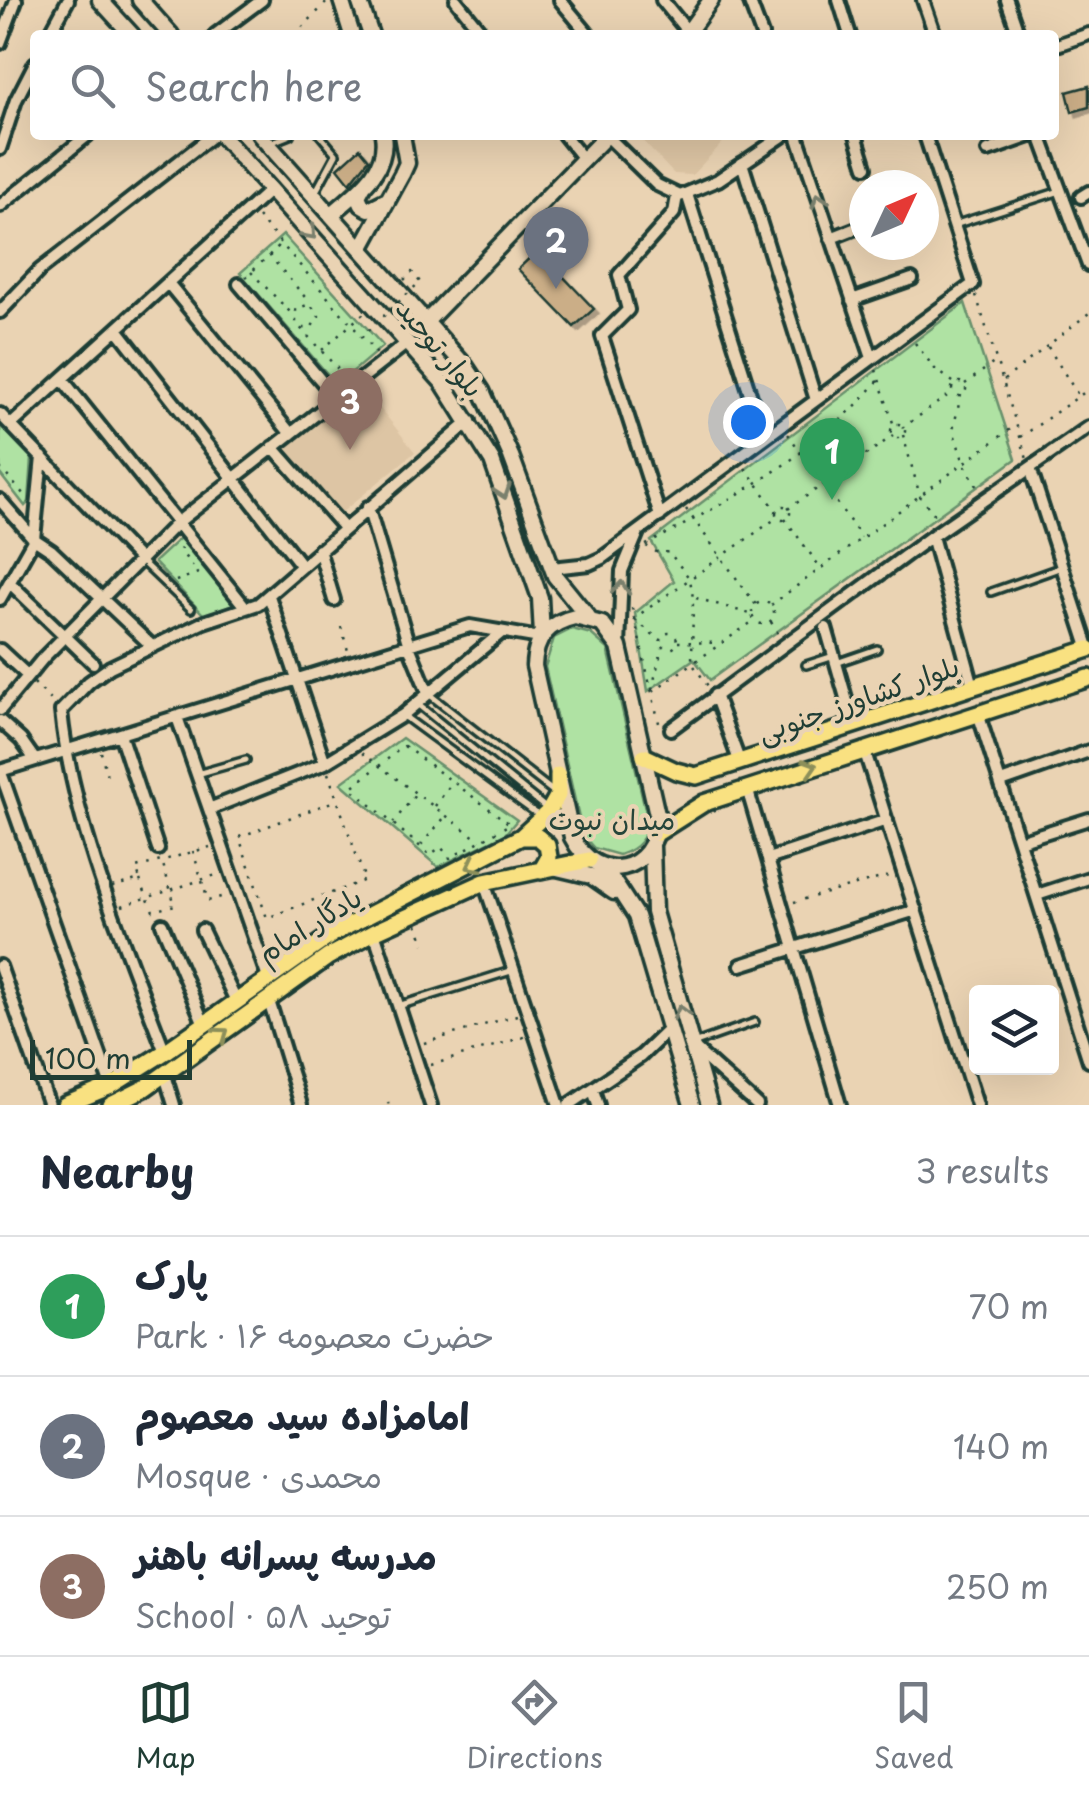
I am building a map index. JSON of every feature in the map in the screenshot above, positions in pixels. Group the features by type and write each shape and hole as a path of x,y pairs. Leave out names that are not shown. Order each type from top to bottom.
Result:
{"main road":[{"path":"100,0 127,30"},
{"path":"140,0 167,30"},
{"path":"341,0 350,30"},
{"path":"360,0 369,30"},
{"path":"690,30 711,0"},
{"name":"بلوار توحید","path":"226,140 443,384 470,421 492,461 540,598 541,637"},
{"name":"بلوار توحید","path":"264,140 466,367 482,390 511,456 553,572 589,618"},
{"path":"331,216 382,160 383,140"},
{"path":"361,249 406,163 403,140"},
{"path":"426,322 602,140"},
{"path":"364,184 358,196 362,205 369,209 386,200"},
{"path":"540,598 545,601 559,592 553,572"},
{"path":"692,1105 631,907 572,837 534,666 541,637 561,620 589,618 602,624 619,647 658,818 654,912 709,1105"},
{"name":"بلوار کشاورز جنوبی","path":"696,776 1089,650"},
{"name":"بلوار کشاورز جنوبی","path":"655,840 704,803 1089,678"},
{"path":"644,756 696,776 690,788 696,801 704,803"},
{"name":"یادگار امام","path":"65,1105 111,1086 165,1052 334,933 522,837 546,815 558,794 558,775"},
{"path":"522,837 538,837 546,845 549,869 583,872 600,880 621,899 640,930"},
{"path":"594,863 617,868 631,865 655,840"},
{"name":"یادگار امام","path":"111,1105 165,1075 328,957 374,932 484,882 594,863"}],"street":[{"path":"0,43 16,0"},
{"path":"53,30 68,0"},
{"path":"223,30 262,0"},
{"path":"456,0 480,30"},
{"path":"560,0 585,30"},
{"path":"662,0 684,30"},
{"path":"750,0 760,30"},
{"path":"839,0 848,30"},
{"path":"924,0 933,30"},
{"path":"1008,0 1017,30"},
{"path":"1059,44 1089,34"},
{"path":"0,150 16,100 30,73"},
{"path":"0,206 82,140"},
{"path":"0,312 40,270 206,140"},
{"path":"568,140 584,160"},
{"path":"611,140 657,185 682,195 711,184 776,140"},
{"path":"799,140 872,358"},
{"path":"858,140 866,167"},
{"path":"553,572 588,564 639,531 973,284 928,140"},
{"path":"988,152 1023,140"},
{"path":"1039,140 1088,266"},
{"path":"742,163 816,400"},
{"path":"11,425 271,190"},
{"path":"682,195 764,438"},
{"path":"660,516 602,336 628,310 619,275 674,213 682,195"},
{"path":"831,238 849,231"},
{"path":"852,300 912,278"},
{"path":"168,283 290,434"},
{"path":"239,284 336,396"},
{"path":"118,329 302,565"},
{"path":"0,710 65,635 177,523 407,343"},
{"path":"62,378 246,608"},
{"path":"0,414 141,562"},
{"path":"165,1052 105,890 65,751 61,711 89,682 152,646 268,596 470,421"},
{"path":"667,734 784,644 1089,426"},
{"path":"273,447 344,528"},
{"path":"0,599 34,538 42,457"},
{"path":"1030,468 1089,650"},
{"path":"0,500 34,538 104,598 152,646"},
{"path":"368,507 408,646 428,693"},
{"path":"619,647 622,571 639,531"},
{"path":"932,536 973,686"},
{"path":"319,550 334,600"},
{"path":"11,584 93,663"},
{"path":"268,596 324,763"},
{"path":"111,1086 0,770 470,626 541,637"},
{"path":"826,628 854,726"},
{"path":"209,809 324,763 354,745 403,715 502,632"},
{"path":"0,650 28,676"},
{"path":"715,695 741,764"},
{"path":"978,714 1089,1061"},
{"path":"178,717 268,978"},
{"path":"0,721 36,760"},
{"path":"120,734 160,854"},
{"path":"864,749 978,1105"},
{"path":"1000,782 1089,751"},
{"path":"748,788 840,1105"},
{"path":"1020,841 1089,819"},
{"path":"768,860 887,820"},
{"path":"1037,895 1089,878"},
{"path":"484,882 559,1105"},
{"path":"741,965 916,910"},
{"path":"162,924 204,1024"},
{"path":"202,930 236,1001"},
{"path":"374,932 431,1105"},
{"path":"0,966 48,1105"},
{"path":"269,1000 301,1105"},
{"path":"569,1105 642,1056 668,1030"},
{"path":"690,1045 757,1105"},
{"path":"165,1075 174,1105"},
{"path":"593,1090 598,1105"}],"lane":[{"path":"313,195 336,154 324,140"},
{"path":"954,226 1060,191"},
{"path":"141,562 191,609"},
{"path":"991,592 1062,567"},
{"path":"806,664 877,650"},
{"path":"428,693 558,794"},
{"path":"416,703 546,815"},
{"path":"403,715 546,815"},
{"path":"197,774 246,760"},
{"path":"398,1006 514,970"},
{"path":"690,1045 754,1022"}],"path":[{"path":"301,30 329,0"},
{"path":"250,208 384,361"},
{"path":"239,284 281,244"},
{"path":"269,256 309,298 319,316 310,328 303,328"},
{"path":"252,272 351,385"},
{"path":"350,324 360,338 420,282 412,272"},
{"path":"973,284 1030,468"},
{"path":"294,316 296,309 310,304"},
{"path":"322,350 374,306"},
{"path":"1003,381 1089,313"},
{"path":"908,332 935,369 956,384"},
{"path":"1047,346 1060,372 1079,396"},
{"path":"872,358 894,426"},
{"path":"964,385 996,360"},
{"path":"715,695 692,664 690,579 669,552 658,553 644,545 756,484 801,453 851,413 879,380"},
{"path":"961,380 967,390 957,398 950,388 956,384 961,380"},
{"path":"1020,437 1089,389"},
{"path":"902,428 953,392"},
{"path":"961,394 953,430 964,463 985,500"},
{"path":"898,422 906,432 896,440 890,430 894,426 898,422"},
{"path":"772,605 1016,425"},
{"path":"782,426 862,539"},
{"path":"903,435 920,496 945,527"},
{"path":"788,508 893,436"},
{"path":"738,458 781,521 792,514 785,504 777,511"},
{"path":"0,468 24,496 38,499"},
{"path":"680,500 756,604"},
{"path":"634,619 778,517"},
{"path":"785,519 821,568"},
{"path":"166,585 198,573 181,552 177,523"},
{"path":"630,596 652,692 667,734"},
{"path":"693,598 752,614 761,624 770,621 772,605 756,604"},
{"path":"752,614 756,604"},
{"path":"634,619 662,646 652,692"},
{"path":"652,692 755,620"},
{"path":"770,621 784,644"},
{"path":"342,627 352,663"},
{"path":"660,640 669,633 677,642 674,648 662,646"},
{"path":"677,642 722,643"},
{"path":"28,676 61,711"},
{"path":"98,741 108,776"},
{"path":"354,745 480,841"},
{"path":"404,746 510,824 450,858 441,847 430,856 351,788 378,766 404,746"},
{"path":"324,763 337,800 365,880 267,918 239,837 337,800"},
{"path":"434,807 452,782"},
{"path":"393,823 416,794"},
{"path":"420,846 446,816"},
{"path":"160,854 175,905 153,911 136,868 160,854 193,852 221,844"},
{"path":"193,852 208,901 238,892"},
{"path":"112,910 230,870"},
{"path":"782,905 903,872"},
{"path":"105,890 140,878"},
{"path":"414,913 424,944"},
{"path":"412,1046 528,1012"},
{"path":"419,1069 535,1034"}],"shaded area":[{"path":"642,140 725,140 692,175 674,174"},
{"path":"363,387 415,452 341,513 284,448"}],"green space":[{"path":"283,235 383,346 337,385 240,273"},
{"path":"965,303 1016,459 710,680 694,659 648,691 635,613 674,581 651,541"},
{"path":"0,420 32,458 29,502 25,506 0,474"},
{"path":"180,538 236,603 204,615 154,562"},
{"name":"میدان نبوت","path":"572,629 591,634 608,649 647,817 641,841 619,855 594,848 583,836 545,667 554,638"},
{"path":"402,738 517,820 505,834 438,867 341,783"}],"building":[{"path":"1089,86 1089,107 1072,112 1067,92"},
{"path":"360,148 369,159 350,183 338,168"},
{"path":"538,250 594,309 574,327 518,269"}],"place":[{"name":"امامزاده سید معصوم","path":"556,289"},
{"name":"مدرسه پسرانه باهنر","path":"350,450"},
{"name":"پارک","path":"832,500"}]}
